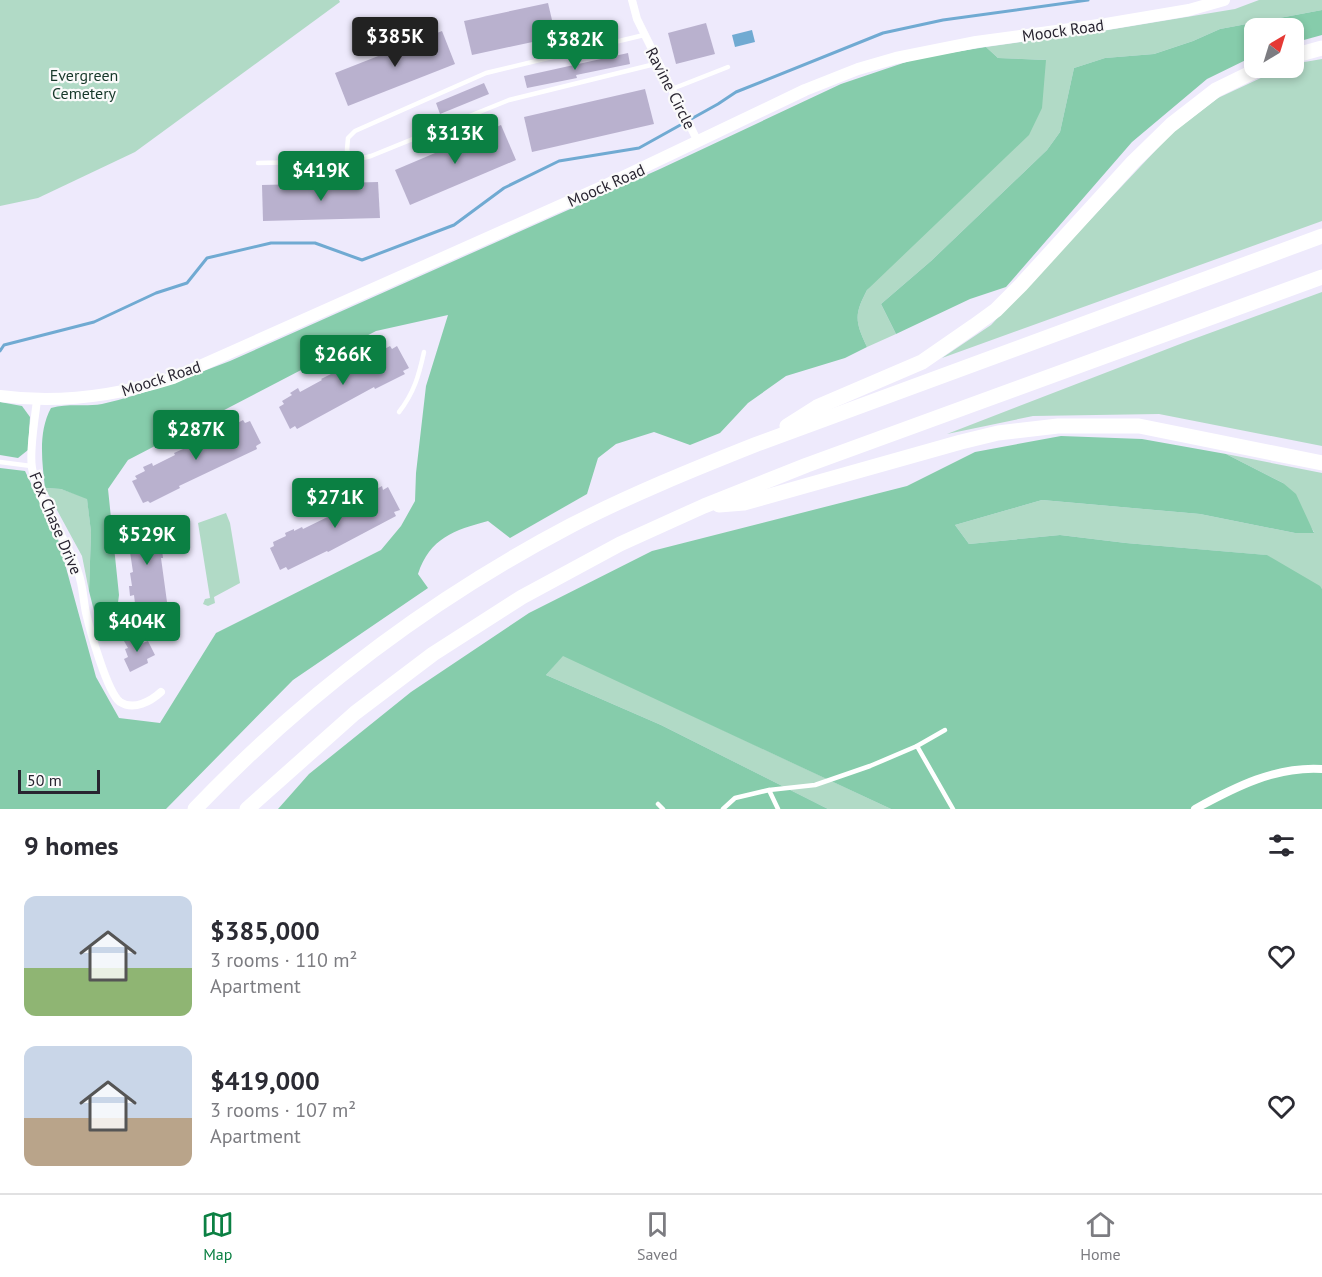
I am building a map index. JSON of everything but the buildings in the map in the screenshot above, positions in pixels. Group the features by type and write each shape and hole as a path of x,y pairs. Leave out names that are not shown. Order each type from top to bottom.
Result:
{"highway":[{"path":"1304,53 1322,48"},
{"path":"757,444 817,406 922,362 975,327 1021,285 1125,171 1171,125 1216,90 1244,77"},
{"path":"195,809 320,692 364,657 427,612 571,526 676,477 757,444 1322,236"},
{"path":"247,809 355,713 433,654 522,597 620,544 704,506 807,465 1322,277"},
{"path":"704,506 744,503 960,442 1058,426 1139,426 1322,463"}],"main road":[{"name":"Moock Road","path":"0,396 37,400 95,397 134,390 173,378 486,239 698,142 805,90 858,69 896,58 976,42 1188,10 1224,0"}],"street":[{"name":"Ravine Circle","path":"632,0 637,19 698,142"},
{"name":"Fox Chase Drive","path":"37,400 31,466 37,487 62,534 79,573 86,613 99,658 112,690 120,701 130,705 149,703 161,692"},
{"path":"1196,809 1263,776 1301,767 1322,769"}],"lane":[{"path":"352,161 347,150 348,138 355,131 486,73 645,35"},
{"path":"258,163 352,161 371,156 509,100 659,63"},
{"path":"672,89 728,67"},
{"path":"399,412 411,397 424,352"},
{"path":"0,462 31,466"},
{"path":"723,809 735,798 769,790 815,784 870,766 916,746 945,730"},
{"path":"916,746 953,809"},
{"path":"769,790 778,809"},
{"path":"658,804 663,809"}],"green space":[{"name":"Evergreen Cemetery","path":"0,0 339,0 340,2 135,152 38,198 0,206"},
{"path":"1259,0 1322,0 1322,10 1279,18 1244,18 1244,25 1220,29 1154,54 1105,58 1074,68 1060,132 1047,150 931,261 881,304 896,334 867,347 858,324 858,312 867,290 1046,60 998,58 986,47 1235,9"},
{"path":"1322,10 1322,35 1304,40 1304,18 1279,18"},
{"path":"1244,25 1244,61 1207,79 1132,142 1006,287 970,299 896,334 881,304 931,261 1047,150 1060,132 1074,68 1105,58 1154,54 1220,29"},
{"path":"986,47 998,58 1046,60 1042,108 1029,135 867,290 858,312 858,324 867,347 845,358 786,376 748,403 720,433 690,445 654,432 616,444 598,458 587,494 510,538 488,521 464,528 445,537 429,552 418,574 428,588 293,680 166,809 0,809 0,468 25,471 59,542 96,677 119,718 160,723 216,633 381,550 401,526 415,501 426,386 448,315 376,331 128,460 108,489 119,595 116,618 99,631 89,591 91,532 87,499 61,489 45,488 43,437 51,408 96,405 118,400 167,385 230,361 660,169 841,84 918,58"},
{"path":"1322,59 1322,221 942,358 991,325 1172,133 1218,98 1261,78 1304,78 1304,62"},
{"path":"1322,292 1322,446 1159,414 1033,416 947,434 1188,341"},
{"path":"0,402 22,406 30,417 28,450 18,458 0,455"},
{"path":"1061,436 1142,439 1226,454 1283,483 1296,494 1314,533 1295,533 1200,514 1042,500 955,525 969,544 1060,535 1267,555 1320,586 1322,589 1322,809 891,809 563,656 546,675 661,725 828,809 278,809 309,774 411,692 529,613 652,551 907,486 975,452"},
{"path":"1226,454 1322,473 1322,589 1266,555 1060,535 969,544 955,525 1042,500 1200,514 1295,533 1314,532 1283,483"},
{"path":"45,488 61,489 87,498 91,532 89,591 82,556"},
{"path":"226,513 230,523 240,583 214,597 215,603 208,606 203,604 205,599 210,598 198,523"},
{"path":"563,655 891,809 828,809 661,725 546,675"}],"water":[{"path":"752,30 755,42 735,47 732,35"},
{"path":"143,622 162,630 158,639 139,632"}],"waterway":[{"path":"0,351 4,345 94,322 156,293 187,283 207,258 271,243 315,243 362,260 454,225 504,188 559,161 639,148 736,92 883,33 943,20 1088,0"}]}
